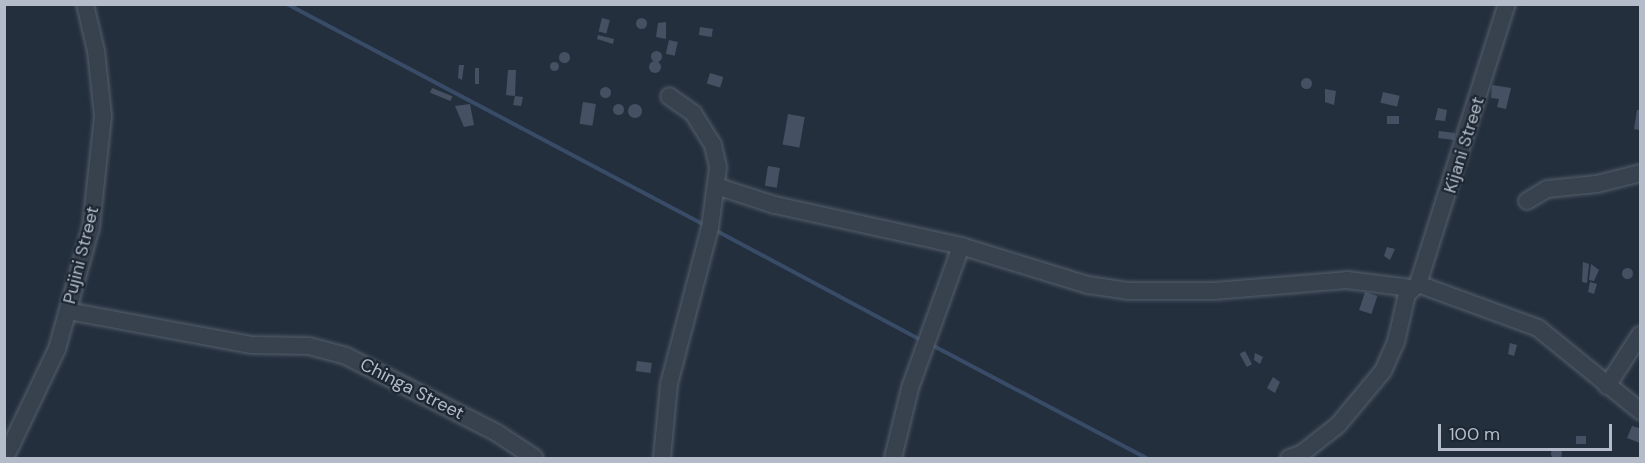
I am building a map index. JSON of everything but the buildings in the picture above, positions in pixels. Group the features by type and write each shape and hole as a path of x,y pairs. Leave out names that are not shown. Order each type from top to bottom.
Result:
{"street":[{"name":"Pujini Street","path":"5,459 48,370 88,246 102,137 96,51 85,4"},
{"name":"Kijani Street","path":"1296,457 1338,424 1383,371 1396,342 1507,4"},
{"path":"662,459 669,384 700,273 718,166 713,145 693,113 669,96"},
{"path":"1527,201 1547,189 1597,184 1641,172"},
{"path":"716,186 775,205 961,246 1088,285 1128,291 1214,291 1347,280 1414,286 1538,328 1607,386 1641,411"},
{"path":"893,459 910,388 961,246"},
{"name":"Chinga Street","path":"68,311 252,345 309,346 346,356 497,433 535,459"},
{"path":"1607,386 1641,335"}],"waterway":[{"path":"287,4 706,226"},
{"path":"715,230 923,341"},
{"path":"930,344 1146,458"}]}
